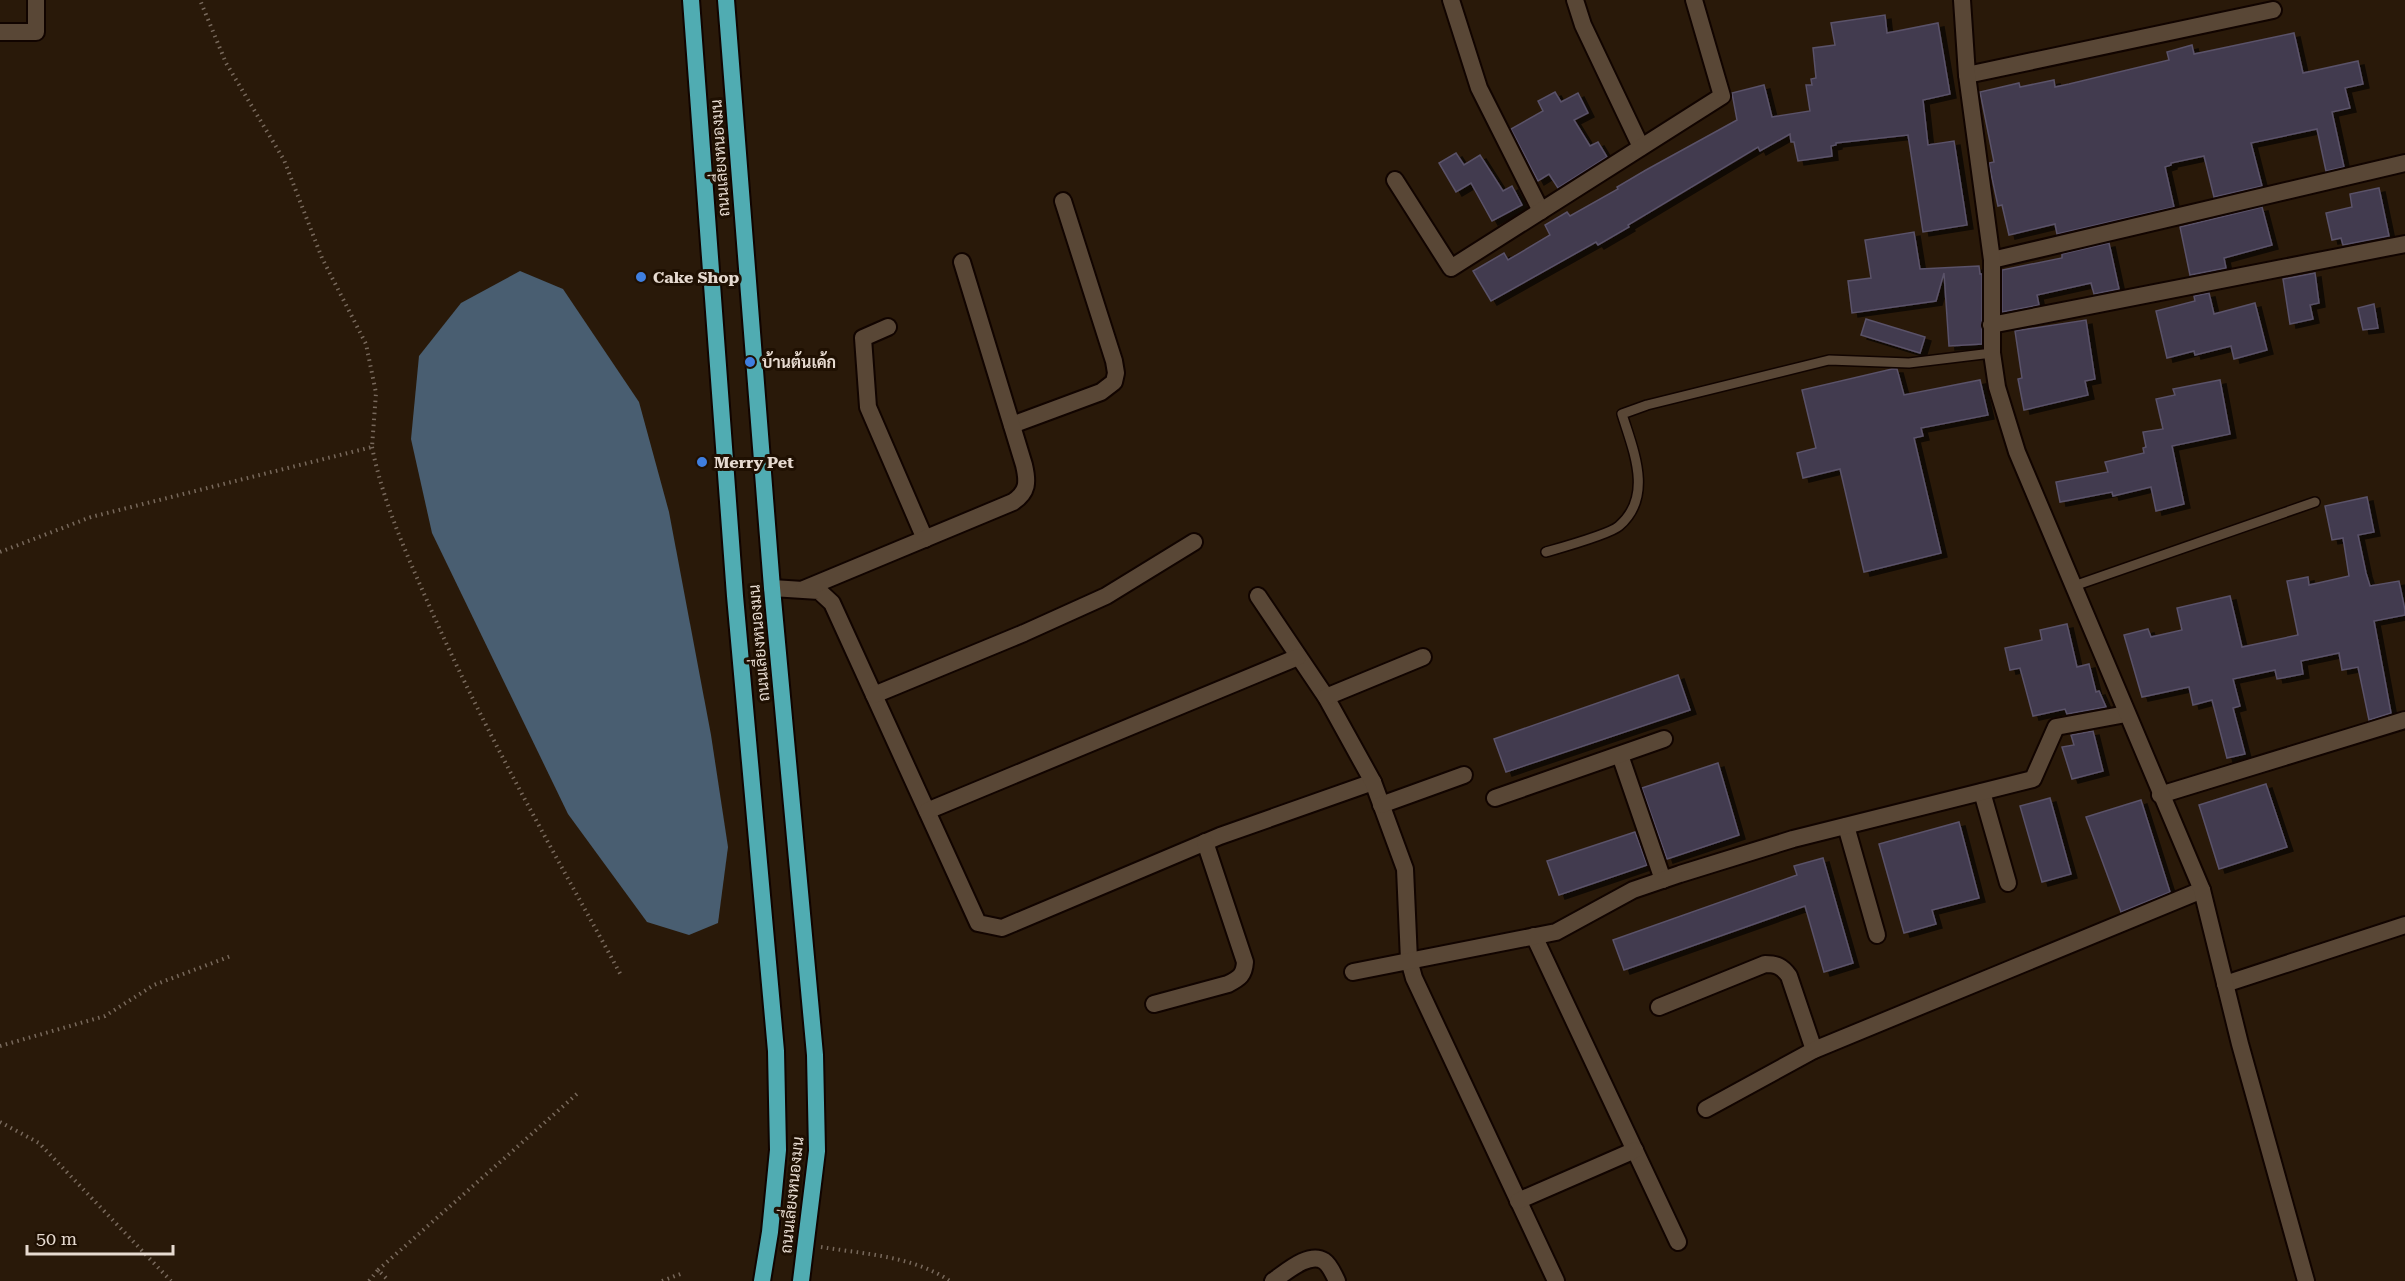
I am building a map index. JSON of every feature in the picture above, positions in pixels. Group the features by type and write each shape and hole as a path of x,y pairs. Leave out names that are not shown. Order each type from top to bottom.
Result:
{"highway":[{"name":"ถนนเลี่ยงหนองมน","path":"691,0 735,596 776,1051 778,1150 770,1232 762,1281"},
{"name":"ถนนเลี่ยงหนองมน","path":"726,0 772,588 815,1055 817,1151 801,1281"}],"street":[{"path":"0,32 36,32 36,0"},
{"path":"1451,0 1479,88 1541,211"},
{"path":"1575,0 1583,25 1641,147"},
{"path":"1395,180 1451,268 1722,96 1694,0"},
{"path":"1962,0 1967,75 1992,260 1992,353 1997,387 2017,452 2202,890 2225,984 2306,1281"},
{"path":"1967,75 2273,10"},
{"path":"1992,260 2405,164"},
{"path":"1012,425 1101,392 1114,382 1116,373 1114,361 1063,201"},
{"path":"1991,325 2405,244"},
{"path":"801,590 1013,502 1022,496 1026,489 1027,480 1012,425 962,261"},
{"path":"888,327 863,338 868,407 925,538"},
{"path":"874,695 1024,633 1106,596 1194,543"},
{"path":"772,588 819,591 832,603 978,923 1002,928 1205,842 1373,782"},
{"path":"1258,596 1326,697 1373,782 1405,869 1409,960 1414,978 1556,1281"},
{"path":"927,811 1298,657"},
{"path":"1326,697 1423,657"},
{"path":"1353,972 1556,932 1633,890 1664,880 1792,839 2033,779 2056,727 2126,714"},
{"path":"2160,795 2405,720"},
{"path":"1495,798 1664,739"},
{"path":"1620,755 1664,880"},
{"path":"1381,805 1464,775"},
{"path":"1982,792 2008,884"},
{"path":"1846,826 1877,935"},
{"path":"1154,1004 1228,984 1239,979 1244,973 1245,962 1205,842"},
{"path":"1706,1109 1814,1050 2202,890"},
{"path":"2225,984 2405,924"},
{"path":"1534,936 1678,1242"},
{"path":"1659,1007 1765,964 1776,964 1789,976 1814,1050"},
{"path":"1518,1201 1635,1150"},
{"path":"1273,1281 1300,1264 1314,1259 1327,1263 1337,1281"}],"lane":[{"path":"1546,552 1618,527 1635,506 1640,483 1622,414 1647,405 1829,360 1909,363 1992,353"},
{"path":"2074,586 2315,502"}],"path":[{"path":"200,0 226,63 284,160 322,258 366,344 376,393 372,447 379,482 458,673 482,722 622,977"},
{"path":"0,552 91,517 372,447"},
{"path":"0,1046 105,1016 154,985 231,956"},
{"path":"369,1281 378,1270 578,1094"},
{"path":"0,1122 39,1143 171,1281"},
{"path":"806,1245 886,1257 914,1264 950,1281"},
{"path":"378,1270 388,1281"},
{"path":"662,1281 683,1273"}],"water":[{"path":"520,271 563,289 639,402 669,512 711,735 728,847 718,923 689,935 647,922 568,814 432,533 411,439 419,356 461,303"}],"building":[{"path":"1885,15 1887,33 1938,23 1950,94 1923,100 1928,145 1954,141 1967,225 1923,232 1908,135 1836,143 1831,146 1832,156 1798,161 1790,134 1760,151 1758,147 1598,245 1596,242 1491,301 1473,271 1504,253 1508,260 1550,235 1545,225 1567,212 1570,216 1646,170 1737,120 1732,93 1764,85 1772,117 1810,111 1806,85 1812,85 1811,79 1816,78 1813,48 1835,45 1831,23"},
{"path":"2294,33 2303,73 2358,61 2363,84 2345,88 2350,108 2332,112 2344,167 2326,171 2317,129 2251,143 2262,186 2214,197 2204,156 2171,163 2165,167 2174,207 2057,234 2055,224 2009,235 2002,205 1998,206 1992,178 1989,163 1994,162 1980,92 2019,83 2020,87 2054,80 2055,87 2169,60 2167,52 2192,45 2194,54"},
{"path":"1555,92 1561,102 1578,93 1588,113 1574,120 1590,146 1598,142 1607,157 1558,188 1549,174 1538,181 1511,129 1543,111 1538,101"},
{"path":"1456,153 1464,165 1480,155 1503,191 1512,186 1522,205 1492,221 1471,183 1456,192 1439,163"},
{"path":"2379,188 2389,236 2343,245 2341,238 2332,240 2326,213 2352,207 2350,194"},
{"path":"2262,207 2272,245 2224,258 2226,268 2190,275 2180,227"},
{"path":"1914,232 1920,269 1979,266 1980,274 1982,274 1982,344 1949,346 1944,273 1936,301 1852,313 1848,281 1871,278 1865,240"},
{"path":"2109,243 2119,289 2094,294 2091,283 2037,295 2039,305 2002,312 2002,270 2062,258 2062,254"},
{"path":"2315,273 2319,303 2310,305 2313,319 2290,324 2283,279"},
{"path":"2209,293 2214,314 2255,303 2267,350 2234,359 2231,346 2195,355 2194,351 2167,358 2156,311 2195,301 2194,296"},
{"path":"2374,304 2378,328 2363,330 2358,308"},
{"path":"1866,319 1925,337 1920,353 1861,335"},
{"path":"2086,320 2095,379 2085,381 2088,395 2024,410 2018,379 2022,378 2015,331"},
{"path":"1897,369 1904,395 1980,380 1988,415 1921,428 1923,436 1914,438 1941,553 1864,572 1840,469 1803,478 1797,453 1816,448 1802,390"},
{"path":"2220,380 2230,434 2172,446 2184,504 2156,511 2151,487 2113,496 2112,492 2060,502 2056,482 2108,472 2105,462 2144,453 2143,448 2146,447 2143,432 2163,429 2156,399 2175,395 2173,389"},
{"path":"2367,497 2374,532 2358,535 2370,586 2399,581 2405,610 2405,615 2374,621 2391,713 2369,720 2358,667 2342,670 2339,653 2301,661 2303,674 2277,679 2275,670 2233,679 2240,706 2233,708 2245,754 2227,758 2212,700 2193,705 2189,687 2142,697 2124,635 2148,629 2151,637 2182,630 2177,608 2230,596 2242,647 2298,635 2287,581 2308,577 2309,585 2349,576 2343,538 2332,540 2325,506"},
{"path":"2067,624 2077,667 2089,664 2096,692 2099,691 2106,707 2067,714 2065,709 2033,716 2020,668 2010,670 2005,648 2042,640 2040,630"},
{"path":"1678,675 1690,710 1506,772 1494,739"},
{"path":"2093,731 2103,771 2072,779 2062,747 2074,745 2071,735"},
{"path":"1718,763 1739,835 1667,859 1642,788"},
{"path":"2266,784 2287,847 2219,869 2199,805"},
{"path":"2050,798 2071,874 2042,882 2020,806"},
{"path":"2141,800 2170,892 2121,912 2086,817"},
{"path":"1959,822 1979,898 1932,910 1936,924 1904,933 1879,844"},
{"path":"1635,832 1647,865 1559,895 1547,861"},
{"path":"1823,858 1853,963 1824,972 1805,906 1624,970 1613,940 1797,875 1794,866"}],"place":[{"name":"Cake Shop","path":"641,277"},
{"name":"บ้านต้นเค้ก","path":"750,362"},
{"name":"Merry Pet","path":"702,462"}]}
